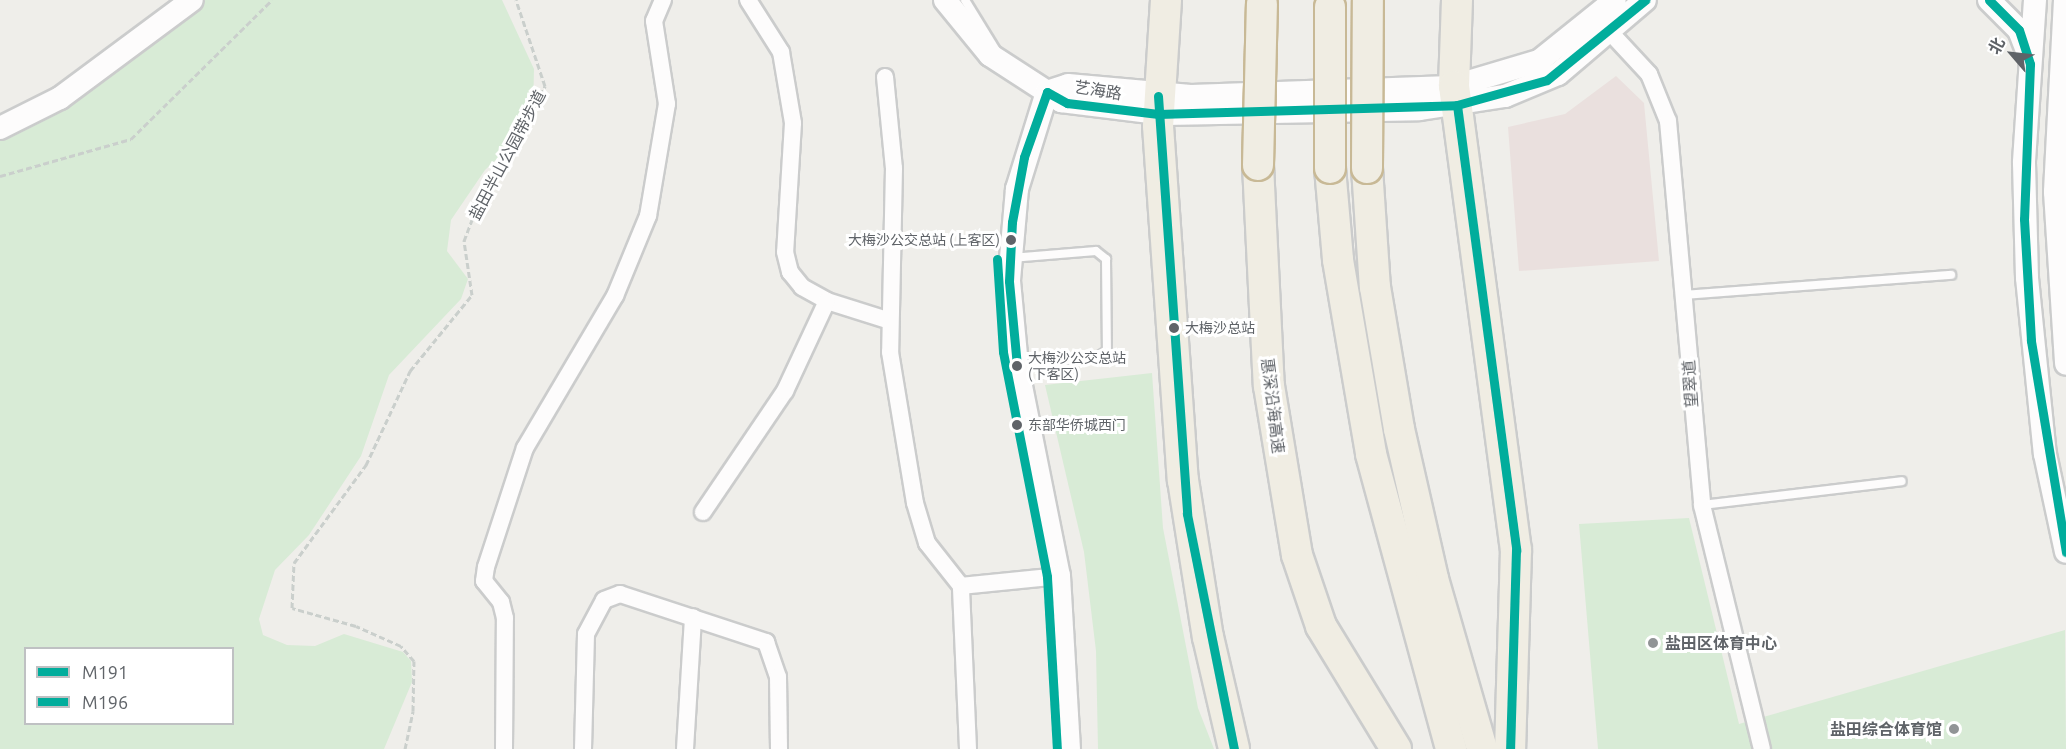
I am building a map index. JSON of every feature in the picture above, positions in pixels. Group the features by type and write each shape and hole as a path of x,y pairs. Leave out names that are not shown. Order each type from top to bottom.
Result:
{"highway":[{"path":"1166,0 1158,105 1187,514 1234,749"},
{"path":"1368,0 1367,168 1375,287 1391,389 1433,579 1482,749"},
{"path":"1457,0 1455,96 1516,550 1510,749"},
{"name":"惠深沿海高速","path":"1262,2 1258,165 1269,386 1297,555 1321,626 1396,749"},
{"path":"1331,4 1330,168 1338,260 1371,454 1451,749"}],"street":[{"path":"0,128 77,87 192,0"},
{"path":"504,749 505,618 501,602 484,580 486,567 525,448 630,268 648,216 667,104 654,21 663,0"},
{"path":"748,0 781,52 791,105 794,159 786,252 790,272 802,287 827,301 887,320"},
{"path":"945,0 972,39 1001,63 1047,92 1022,165 1010,258 1017,366 1059,576 1069,749"},
{"name":"艺海路","path":"1047,92 1068,85 1158,105 1455,96 1547,81 1609,11 1645,0"},
{"path":"1989,0 2019,30 2030,64"},
{"path":"2035,0 2024,219 2031,341 2066,552"},
{"path":"2065,0 2055,192 2066,364"},
{"name":"望翠道","path":"1609,11 1649,74 1664,107 1684,295 1702,505 1762,749"},
{"path":"885,77 894,168 887,320 915,503 927,543 961,586 968,749"},
{"path":"703,512 785,391 827,301"},
{"path":"961,586 1059,576"},
{"path":"583,749 586,634 591,614 604,600 620,594 751,634 774,655 779,749"},
{"path":"686,749 693,617"}],"lane":[{"path":"965,0 997,44 1001,63"},
{"path":"1010,258 1096,251 1106,259 1107,351 1017,366"},
{"path":"1684,295 1952,275"},
{"path":"1702,505 1902,481"}],"path":[{"path":"0,176 131,139 272,0"},
{"name":"盐田半山公园带步道","path":"405,749 413,711 414,661 401,646 365,630 292,608 294,563 366,465 410,371 472,296 464,241 479,201 504,168 545,86 516,0"}],"shaded area":[{"path":"1616,76 1644,103 1659,261 1519,271 1508,127 1565,114"}],"green space":[{"path":"204,0 502,0 534,69 533,113 524,133 485,170 451,220 447,251 468,279 461,299 389,375 361,456 309,535 275,570 259,619 263,635 287,645 315,646 344,634 403,652 411,661 412,682 384,749 0,749 0,136 91,86"},
{"path":"1152,373 1163,528 1198,708 1214,749 1098,749 1096,651 1084,552 1045,385"},
{"name":"盐田区体育中心","path":"1689,518 1739,724 2065,630 2066,749 1598,749 1579,524"}],"transit line":[{"name":"M191","path":"1047,92 1067,103 1158,114 1457,105 1547,80 1645,0"},
{"name":"M191","path":"1989,0 2019,30 2030,64 2024,219 2031,341 2066,552"},
{"name":"M191","path":"1017,366 1009,281 1012,222 1024,157 1047,92"},
{"name":"M191","path":"1158,96 1187,514 1234,749"},
{"name":"M191","path":"1457,105 1516,550 1510,749"},
{"name":"M196","path":"997,259 1003,352 1047,577 1057,749"}],"place":[{"name":"大梅沙公交总站 (上客区)","path":"1011,240"},
{"name":"大梅沙总站","path":"1174,328"},
{"name":"大梅沙公交总站 (下客区)","path":"1017,366"},
{"name":"东部华侨城西门","path":"1017,425"},
{"name":"盐田区体育中心","path":"1653,643"},
{"name":"盐田综合体育馆","path":"1954,729"}]}
